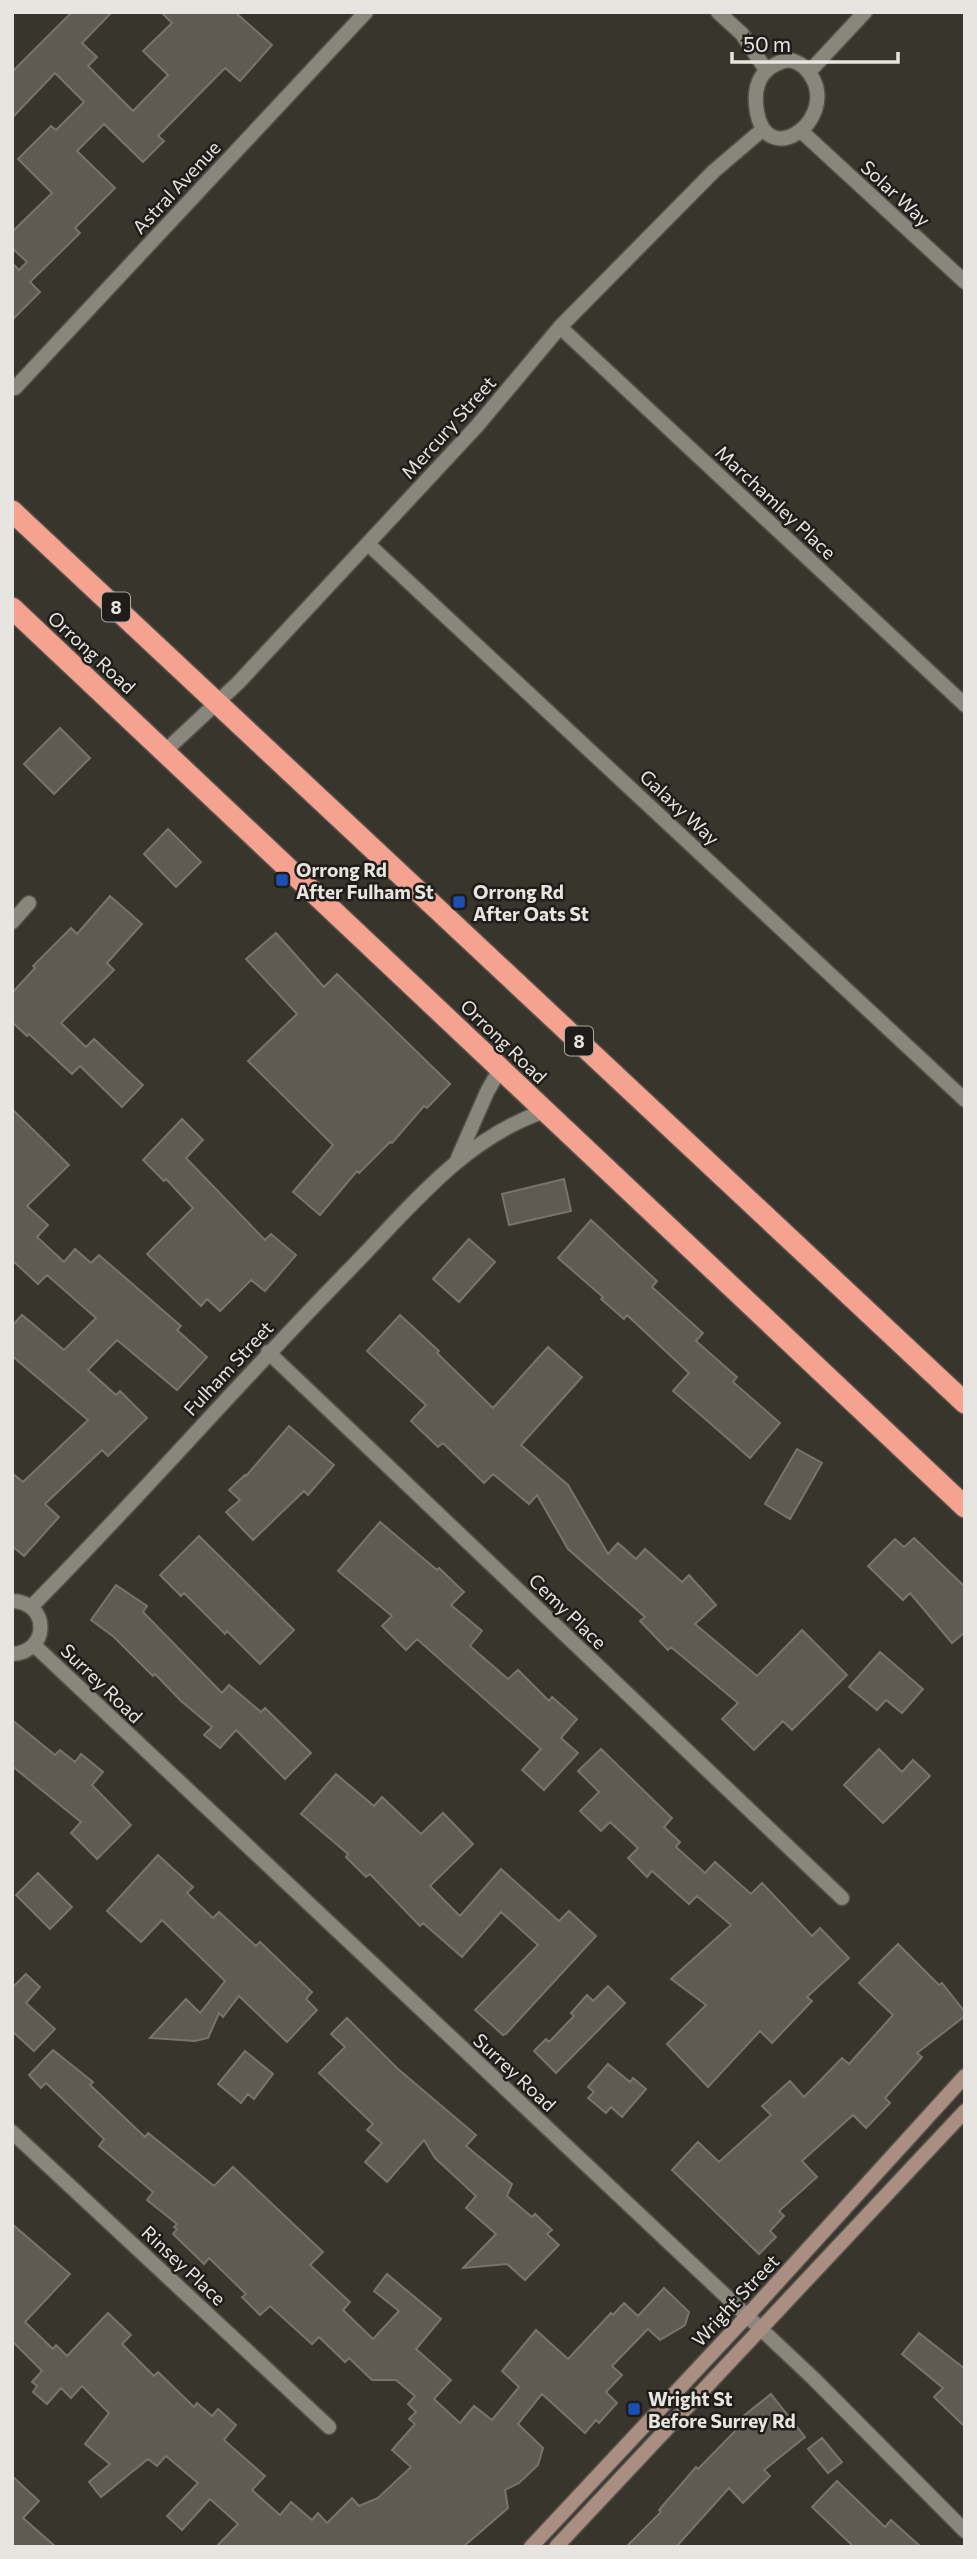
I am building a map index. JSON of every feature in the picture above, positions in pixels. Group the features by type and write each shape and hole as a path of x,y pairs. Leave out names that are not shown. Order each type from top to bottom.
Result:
{"highway":[{"name":"8","path":"12,512 965,1403"},
{"name":"Orrong Road","path":"12,608 965,1507"}],"street":[{"name":"Astral Avenue","path":"15,388 366,12"},
{"path":"718,12 742,34 766,70"},
{"path":"809,72 865,12"},
{"path":"789,60 799,62 816,85 818,100 811,120 801,131 788,138 775,139 762,131 756,105 757,88 766,70 789,60"},
{"name":"Mercury Street","path":"164,752 219,703 368,544 477,426 561,327 714,172 762,131"},
{"name":"Solar Way","path":"801,131 965,282"},
{"name":"Marchamley Place","path":"561,327 965,705"},
{"name":"Galaxy Way","path":"368,544 965,1100"},
{"path":"12,922 29,903"},
{"name":"Fulham Street","path":"458,1159 500,1069"},
{"name":"Fulham Street","path":"31,1607 268,1353 458,1159 516,1120 545,1111"},
{"name":"Cemy Place","path":"268,1353 842,1898"},
{"path":"12,1601 24,1602 31,1607 40,1621 39,1638 34,1645 22,1653 12,1654"},
{"name":"Surrey Road","path":"34,1645 834,2398 965,2531"},
{"name":"Wright Street","path":"531,2547 747,2316 965,2076"},
{"name":"Wright Street","path":"556,2547 965,2111"},
{"name":"Rinsey Place","path":"12,2132 329,2427"}],"building":[{"path":"72,12 112,12 82,43 97,57 88,66 133,111 168,75 143,51 172,23 161,12 235,12 272,45 240,81 225,68 158,136 164,141 143,162 104,124 77,151 115,188 75,228 80,233 30,282 40,292 12,320 12,263 19,270 27,262 12,248 12,232 52,193 18,159 51,126 56,130 84,102 55,73 12,118 12,72"},
{"path":"60,728 90,758 54,794 24,764"},
{"path":"168,829 201,862 176,887 144,854"},
{"path":"110,896 142,924 107,963 114,970 61,1023 86,1047 94,1039 143,1085 122,1107 80,1066 72,1074 12,1022 12,993 35,968 33,966 71,928 77,934"},
{"path":"276,933 324,987 337,974 450,1084 427,1108 424,1106 392,1143 359,1173 357,1171 320,1215 293,1192 333,1145 248,1061 297,1014 246,959"},
{"path":"12,1109 69,1165 27,1206 48,1225 37,1237 64,1262 75,1249 91,1263 99,1255 181,1326 177,1330 207,1357 177,1390 117,1340 88,1370 116,1395 120,1391 147,1418 108,1456 102,1450 45,1504 59,1517 24,1556 12,1546 12,1473 23,1482 88,1420 12,1356 12,1326 22,1315 64,1350 96,1318 47,1275 38,1284 12,1260"},
{"path":"182,1119 203,1140 186,1158 265,1240 271,1234 296,1255 265,1291 251,1280 220,1311 207,1299 201,1306 147,1254 193,1208 166,1179 164,1181 143,1160"},
{"path":"564,1179 571,1211 509,1225 502,1194"},
{"path":"591,1220 657,1281 652,1287 703,1333 696,1341 737,1377 733,1382 780,1423 750,1458 673,1391 689,1373 627,1315 624,1319 558,1258"},
{"path":"469,1239 495,1262 459,1302 433,1279"},
{"path":"400,1315 439,1351 437,1353 493,1408 548,1347 582,1377 521,1445 568,1485 608,1554 618,1543 636,1559 645,1549 682,1582 689,1575 716,1605 695,1624 757,1676 802,1630 847,1675 792,1730 783,1721 754,1750 722,1719 738,1703 671,1647 668,1650 640,1621 645,1617 568,1549 537,1495 529,1504 493,1474 484,1483 443,1443 438,1447 411,1421 426,1405 367,1351"},
{"path":"289,1426 334,1465 308,1495 304,1491 253,1540 226,1512 240,1500 229,1490 246,1476"},
{"path":"797,1449 822,1463 790,1519 765,1504"},
{"path":"380,1522 437,1570 439,1568 464,1592 451,1605 482,1631 470,1646 508,1679 518,1670 549,1701 552,1697 577,1719 561,1738 578,1753 544,1790 522,1770 541,1749 417,1639 406,1650 382,1626 392,1616 338,1571"},
{"path":"199,1536 294,1630 260,1664 227,1631 225,1634 184,1593 181,1596 160,1575"},
{"path":"914,1538 965,1587 965,1632 952,1643 910,1593 903,1600 868,1566 895,1539 904,1547"},
{"path":"116,1585 147,1606 143,1612 222,1693 229,1685 261,1712 265,1708 311,1753 285,1779 236,1730 220,1748 204,1735 212,1727 155,1674 153,1676 114,1637 91,1620"},
{"path":"880,1652 923,1689 902,1713 886,1700 877,1710 849,1687"},
{"path":"12,1720 55,1755 60,1750 75,1762 81,1754 103,1772 92,1785 131,1825 97,1859 71,1833 81,1822 12,1766"},
{"path":"601,1749 672,1818 664,1827 680,1842 676,1847 705,1873 715,1862 751,1894 762,1883 812,1936 820,1928 849,1958 807,1997 812,2001 772,2043 760,2031 708,2087 667,2044 706,2005 671,1979 731,1925 697,1896 689,1904 652,1871 647,1877 628,1858 638,1848 610,1822 601,1831 580,1811 599,1792 578,1771"},
{"path":"879,1749 902,1772 913,1760 930,1776 883,1823 844,1785"},
{"path":"336,1774 374,1806 382,1797 421,1834 443,1813 473,1844 430,1886 460,1916 501,1869 559,1921 569,1911 596,1936 506,2034 503,2035 475,2010 538,1945 501,1912 462,1957 423,1923 420,1926 370,1874 366,1877 346,1857 348,1854 301,1814"},
{"path":"158,1855 193,1887 187,1893 213,1918 219,1912 256,1946 260,1942 312,1992 306,1999 317,2010 287,2042 239,1996 223,2017 219,2013 208,2038 195,2041 150,2038 186,1999 200,2013 225,1981 162,1920 141,1942 107,1911"},
{"path":"38,1873 72,1907 50,1929 16,1895"},
{"path":"898,1944 939,1985 942,1983 965,2012 965,2016 917,2053 922,2057 885,2098 890,2103 866,2128 853,2115 802,2161 817,2177 779,2211 784,2216 770,2231 776,2237 759,2254 672,2170 698,2142 719,2162 771,2115 762,2106 790,2081 804,2097 842,2058 849,2064 893,2015 859,1983"},
{"path":"26,1974 40,1987 26,2003 55,2029 34,2051 12,2031 12,1988"},
{"path":"608,1986 625,2003 556,2073 534,2051 546,2039 549,2042 574,2016 571,2013 587,1995 593,2001"},
{"path":"347,2018 398,2069 476,2135 466,2146 512,2184 507,2196 532,2217 535,2214 552,2230 547,2234 559,2245 525,2280 507,2264 463,2268 496,2234 466,2208 476,2196 435,2158 424,2140 387,2182 365,2162 382,2143 367,2130 373,2124 319,2073 345,2047 331,2034"},
{"path":"53,2050 93,2082 90,2085 145,2137 148,2133 214,2186 233,2167 323,2252 310,2265 350,2302 343,2310 373,2339 399,2311 374,2291 387,2274 441,2319 416,2349 451,2380 434,2399 460,2423 474,2406 492,2420 519,2387 502,2371 536,2330 568,2359 611,2313 613,2315 624,2303 638,2316 664,2288 689,2312 685,2325 660,2340 648,2329 612,2366 622,2375 606,2392 617,2403 599,2423 596,2420 585,2433 542,2394 518,2424 543,2448 538,2465 519,2483 505,2490 508,2508 463,2547 216,2547 238,2524 210,2499 182,2530 167,2516 198,2483 166,2456 157,2466 148,2459 101,2497 89,2482 110,2464 85,2444 109,2413 82,2386 71,2398 61,2388 47,2404 33,2392 37,2386 32,2382 42,2371 12,2341 12,2224 70,2274 25,2322 53,2349 56,2345 67,2356 108,2313 131,2335 122,2344 154,2376 158,2372 194,2407 197,2403 212,2416 218,2409 236,2425 224,2440 265,2476 252,2490 280,2515 291,2502 312,2520 318,2513 327,2523 352,2498 359,2506 378,2498 411,2467 392,2450 415,2424 409,2419 416,2412 408,2404 415,2396 396,2380 372,2380 349,2358 345,2362 319,2337 312,2344 270,2306 260,2315 242,2297 246,2294 209,2258 204,2264 173,2234 177,2224 147,2200 153,2192 99,2146 104,2139 46,2083 41,2088 29,2075"},
{"path":"245,2051 273,2074 254,2099 248,2094 241,2103 218,2084"},
{"path":"608,2064 630,2082 633,2078 646,2089 622,2117 611,2107 606,2113 588,2098 594,2092 588,2087"},
{"path":"919,2333 965,2369 965,2427 934,2397 943,2388 902,2354"},
{"path":"771,2394 805,2437 764,2470 770,2476 743,2503 729,2488 676,2547 626,2547 661,2512 659,2510 696,2467 698,2469 744,2422 741,2418"},
{"path":"822,2438 842,2462 828,2473 808,2449"},
{"path":"12,2476 39,2501 23,2518 56,2547 12,2547"},
{"path":"837,2481 885,2527 891,2520 921,2547 854,2547 812,2507"}],"place":[{"name":"Orrong Rd After Fulham St","path":"282,880"},
{"name":"Orrong Rd After Oats St","path":"459,902"},
{"name":"Wright St Before Surrey Rd","path":"634,2409"}]}
